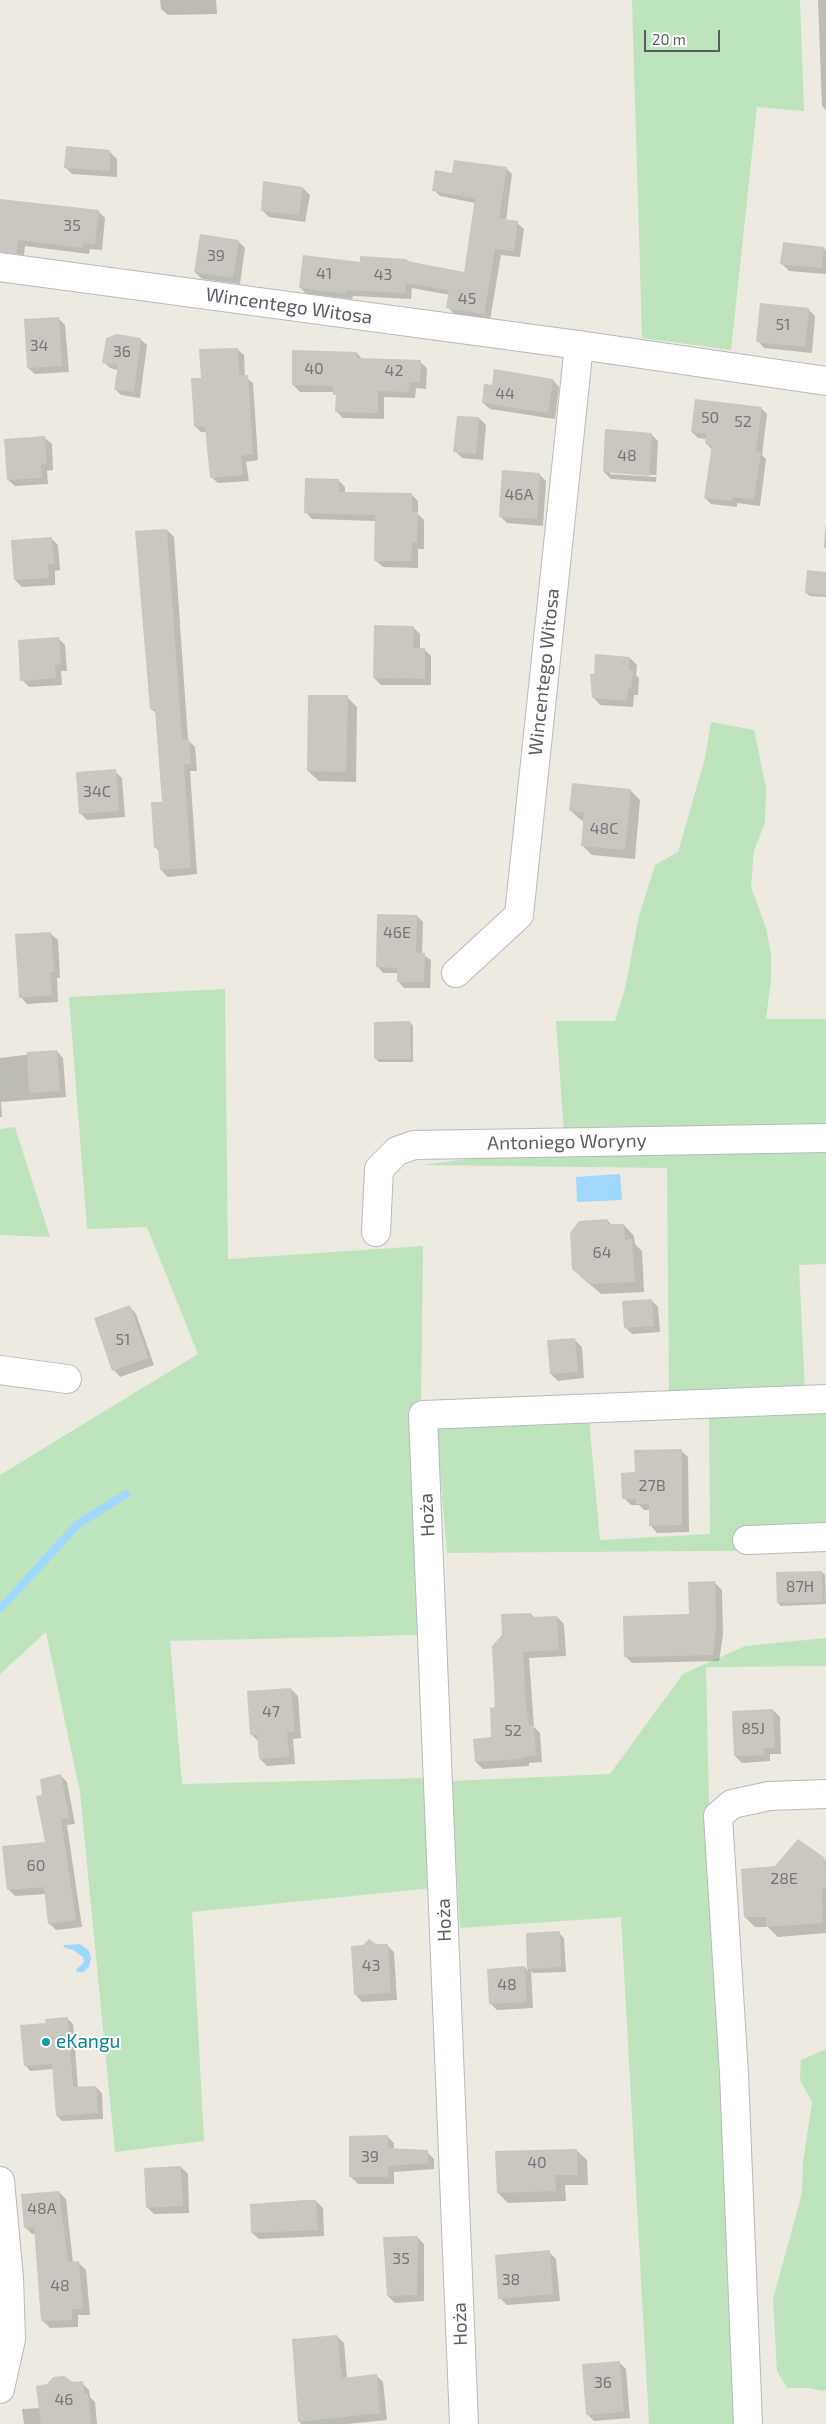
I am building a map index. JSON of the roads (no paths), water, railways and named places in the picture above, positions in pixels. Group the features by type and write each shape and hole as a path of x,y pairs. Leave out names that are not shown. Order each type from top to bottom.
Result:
{"street":[{"name":"Wincentego Witosa","path":"0,267 578,344 826,381"},
{"name":"Wincentego Witosa","path":"456,974 519,915 578,344"},
{"name":"Antoniego Woryny","path":"376,1232 380,1169 397,1151 414,1145 826,1138"},
{"path":"0,1370 67,1379"},
{"name":"Hoża","path":"464,2424 423,1415 826,1399"},
{"path":"747,1540 826,1537"},
{"path":"748,2424 734,2074 718,1816 732,1804 760,1798 826,1794"},
{"path":"0,2181 9,2278 11,2339 0,2388"}],"water":[{"path":"620,1174 622,1200 577,1202 576,1177"},
{"path":"80,1944 89,1951 91,1958 89,1967 83,1972 77,1972 76,1970 84,1962 83,1957 73,1950 63,1947 64,1945"}],"waterway":[{"path":"0,1609 78,1524 126,1494"}],"place":[{"name":"eKangu","path":"46,2042"}]}
